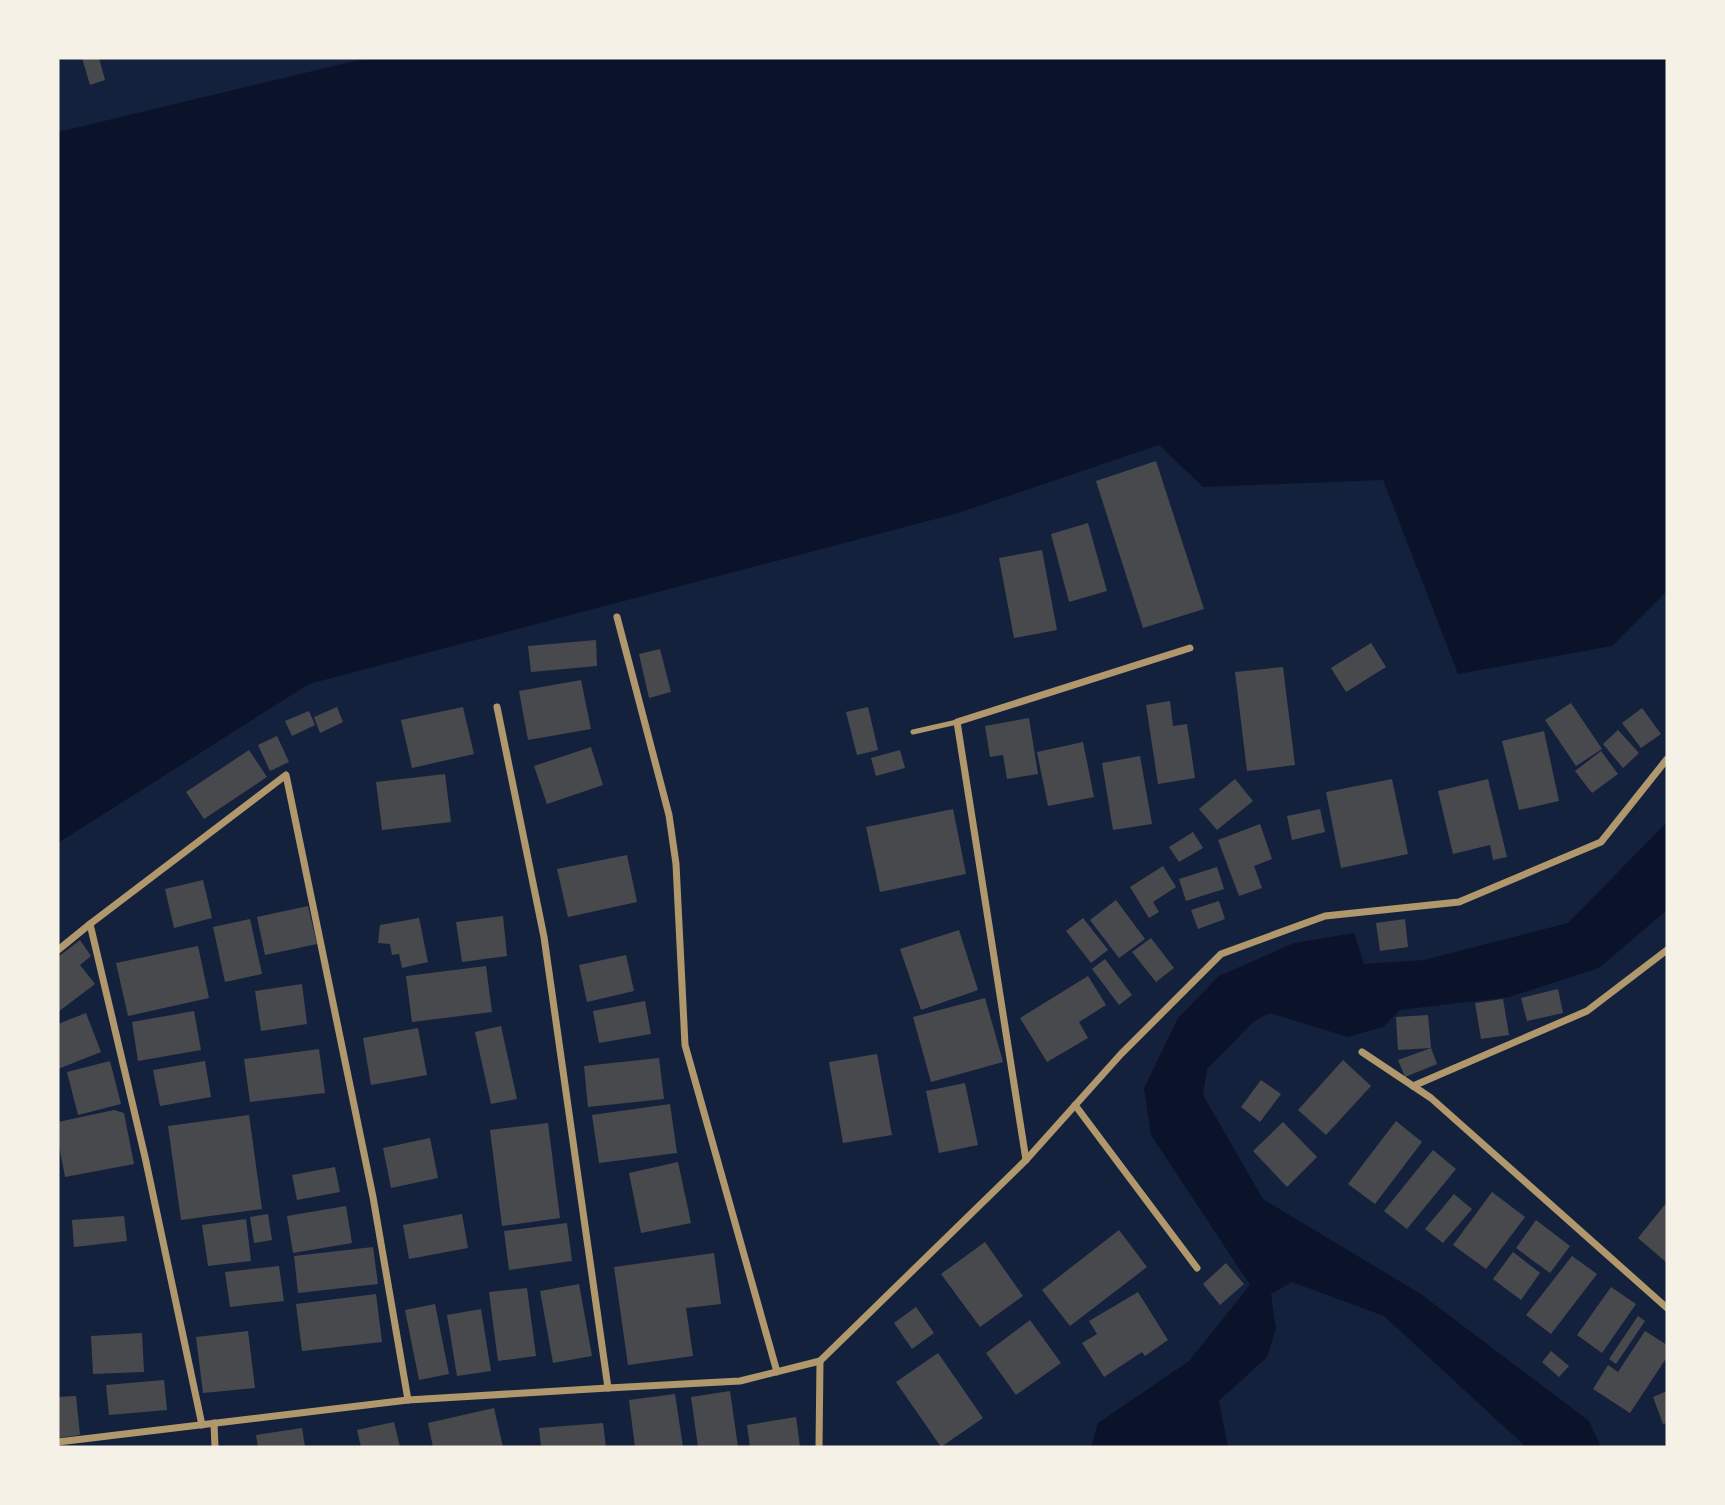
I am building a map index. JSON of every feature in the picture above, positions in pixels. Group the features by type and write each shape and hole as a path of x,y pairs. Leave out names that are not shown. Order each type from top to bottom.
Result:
{"street":[{"path":"617,617 669,815 676,864 685,1045 777,1372"},
{"path":"1026,1160 957,722 1190,648"},
{"path":"497,707 544,937 608,1388"},
{"path":"58,1442 408,1400 740,1381 820,1361 1026,1160 1121,1054 1221,954 1325,916 1459,901 1601,842 1667,759"},
{"path":"58,950 286,775 373,1197 408,1400"},
{"path":"90,924 151,1184 202,1425"},
{"path":"1413,1086 1587,1011 1667,950"},
{"path":"1362,1052 1431,1098 1667,1308"},
{"path":"1075,1105 1197,1268"},
{"path":"819,1447 820,1361"},
{"path":"214,1423 215,1447"}],"lane":[{"path":"913,732 957,722"}],"water":[{"path":"367,58 1667,58 1667,591 1612,646 1458,674 1383,480 1203,487 1159,445 958,513 309,684 58,843 58,132"},
{"path":"1667,822 1667,910 1599,968 1509,997 1400,1010 1383,1027 1348,1037 1270,1013 1254,1021 1207,1069 1203,1095 1263,1199 1421,1294 1589,1421 1601,1447 1526,1447 1384,1316 1292,1282 1271,1294 1276,1329 1267,1357 1219,1401 1228,1447 1091,1447 1098,1423 1189,1361 1250,1285 1151,1135 1144,1088 1178,1018 1219,976 1294,943 1354,933 1364,964 1424,960 1568,923"}],"building":[{"path":"82,58 99,58 105,80 90,85"},
{"path":"1156,461 1204,609 1143,628 1096,481"},
{"path":"1088,523 1107,591 1069,602 1051,534"},
{"path":"1042,550 1057,630 1014,638 999,558"},
{"path":"596,640 597,666 531,672 528,646"},
{"path":"1371,643 1386,667 1346,692 1331,668"},
{"path":"660,649 671,692 649,698 639,654"},
{"path":"1283,667 1295,765 1247,771 1235,672"},
{"path":"581,680 591,729 528,740 519,691"},
{"path":"1170,701 1173,726 1187,724 1195,778 1158,784 1146,705"},
{"path":"1571,703 1602,749 1576,766 1545,720"},
{"path":"337,707 343,722 320,733 314,717"},
{"path":"463,707 474,754 412,768 401,720"},
{"path":"868,707 878,750 857,755 846,712"},
{"path":"1642,708 1661,734 1641,748 1622,723"},
{"path":"309,711 315,725 292,736 285,721"},
{"path":"1029,718 1038,774 1007,779 1003,755 990,757 985,726"},
{"path":"1618,730 1639,753 1623,768 1603,744"},
{"path":"1544,731 1559,801 1519,810 1502,741"},
{"path":"277,736 289,762 270,771 258,745"},
{"path":"1083,742 1094,797 1048,806 1037,752"},
{"path":"591,747 603,785 547,804 534,766"},
{"path":"249,750 267,777 204,819 186,792"},
{"path":"900,750 905,768 876,776 871,758"},
{"path":"1601,751 1618,774 1592,793 1575,771"},
{"path":"1140,756 1152,824 1113,830 1102,763"},
{"path":"445,774 451,822 382,830 376,782"},
{"path":"1235,779 1253,801 1217,830 1199,809"},
{"path":"1392,779 1408,854 1341,868 1326,792"},
{"path":"1488,779 1507,857 1493,860 1490,845 1453,854 1438,791"},
{"path":"953,809 966,874 880,892 866,827"},
{"path":"1320,809 1325,832 1292,840 1287,816"},
{"path":"1260,824 1272,859 1254,866 1262,888 1239,896 1218,840"},
{"path":"1193,832 1203,848 1179,862 1169,847"},
{"path":"627,855 637,902 568,917 557,869"},
{"path":"1163,866 1176,887 1153,902 1159,912 1149,918 1130,887"},
{"path":"1217,867 1224,889 1186,901 1179,879"},
{"path":"203,880 212,918 174,928 165,889"},
{"path":"1116,900 1145,939 1119,958 1090,920"},
{"path":"1219,901 1225,919 1198,929 1191,910"},
{"path":"308,906 317,944 265,955 257,917"},
{"path":"503,916 507,956 462,962 456,922"},
{"path":"419,918 428,962 402,968 399,954 392,955 390,944 378,943 380,925"},
{"path":"1083,918 1108,950 1091,963 1066,931"},
{"path":"250,919 262,974 225,982 213,927"},
{"path":"1405,919 1408,947 1380,951 1376,923"},
{"path":"959,930 978,990 921,1010 900,949"},
{"path":"1151,938 1174,968 1156,982 1132,952"},
{"path":"80,940 91,956 80,965 95,984 58,1012 58,957"},
{"path":"198,946 209,998 128,1016 116,963"},
{"path":"626,955 634,991 587,1002 579,965"},
{"path":"1105,959 1132,995 1119,1005 1092,969"},
{"path":"486,966 492,1012 412,1022 406,976"},
{"path":"1088,976 1106,1005 1079,1022 1088,1038 1047,1062 1020,1018"},
{"path":"302,984 307,1024 261,1031 255,991"},
{"path":"1558,989 1563,1013 1527,1021 1521,998"},
{"path":"985,998 1003,1062 931,1082 913,1017"},
{"path":"1503,999 1509,1035 1481,1039 1475,1003"},
{"path":"645,1001 651,1034 599,1043 593,1011"},
{"path":"194,1011 201,1050 138,1061 132,1022"},
{"path":"86,1013 101,1052 58,1069 58,1024"},
{"path":"1428,1015 1431,1048 1398,1050 1396,1017"},
{"path":"501,1026 517,1099 491,1104 475,1032"},
{"path":"418,1028 427,1075 371,1085 363,1038"},
{"path":"1431,1048 1437,1064 1405,1077 1398,1060"},
{"path":"319,1049 325,1093 250,1102 244,1059"},
{"path":"877,1054 892,1135 843,1143 829,1062"},
{"path":"659,1058 664,1099 588,1107 584,1066"},
{"path":"1343,1060 1371,1086 1326,1135 1298,1110"},
{"path":"110,1061 121,1104 78,1115 67,1072"},
{"path":"205,1061 211,1097 160,1106 153,1070"},
{"path":"1261,1080 1281,1094 1260,1122 1241,1107"},
{"path":"965,1083 978,1145 939,1153 926,1091"},
{"path":"670,1104 677,1153 599,1163 592,1115"},
{"path":"114,1110 124,1113 134,1164 65,1177 58,1140 58,1122"},
{"path":"249,1115 262,1209 181,1220 168,1126"},
{"path":"1396,1121 1422,1142 1375,1204 1348,1184"},
{"path":"1283,1122 1317,1157 1287,1187 1253,1151"},
{"path":"548,1123 560,1218 502,1226 490,1130"},
{"path":"430,1138 438,1178 391,1188 383,1148"},
{"path":"1433,1150 1456,1169 1407,1229 1384,1211"},
{"path":"678,1162 691,1223 641,1233 629,1173"},
{"path":"335,1167 340,1192 297,1200 292,1175"},
{"path":"1492,1192 1525,1217 1486,1269 1453,1245"},
{"path":"1454,1194 1472,1209 1443,1243 1425,1229"},
{"path":"1667,1202 1667,1263 1638,1238"},
{"path":"346,1206 352,1243 293,1253 287,1216"},
{"path":"268,1214 272,1240 254,1243 250,1217"},
{"path":"462,1214 468,1248 409,1259 403,1225"},
{"path":"124,1216 127,1241 74,1247 72,1220"},
{"path":"246,1219 251,1261 208,1266 202,1225"},
{"path":"1536,1220 1570,1246 1550,1273 1516,1248"},
{"path":"567,1223 572,1261 509,1270 504,1231"},
{"path":"1119,1230 1147,1267 1070,1326 1042,1290"},
{"path":"985,1242 1023,1296 980,1327 941,1274"},
{"path":"373,1247 378,1284 298,1293 294,1256"},
{"path":"1513,1252 1540,1273 1521,1300 1493,1279"},
{"path":"714,1253 721,1304 686,1308 693,1356 628,1365 614,1267"},
{"path":"1572,1256 1597,1274 1551,1334 1526,1315"},
{"path":"1226,1263 1244,1284 1220,1305 1203,1284"},
{"path":"279,1266 284,1301 230,1307 225,1272"},
{"path":"579,1284 592,1356 553,1363 540,1291"},
{"path":"1611,1287 1636,1304 1602,1353 1577,1335"},
{"path":"527,1288 536,1356 498,1361 489,1292"},
{"path":"1138,1292 1168,1340 1145,1356 1142,1352 1104,1377 1082,1343 1097,1334 1089,1321"},
{"path":"376,1294 382,1342 302,1351 296,1304"},
{"path":"435,1304 449,1374 419,1380 405,1310"},
{"path":"916,1307 934,1333 912,1349 894,1323"},
{"path":"481,1309 491,1371 457,1376 447,1315"},
{"path":"1638,1316 1645,1321 1616,1364 1609,1359"},
{"path":"1030,1320 1061,1363 1016,1395 986,1353"},
{"path":"248,1331 255,1388 203,1393 196,1337"},
{"path":"1645,1331 1667,1345 1667,1357 1630,1413 1593,1389 1608,1365 1618,1372"},
{"path":"142,1333 144,1372 93,1374 91,1336"},
{"path":"1551,1351 1569,1366 1559,1377 1542,1362"},
{"path":"938,1353 983,1418 941,1447 896,1382"},
{"path":"164,1380 167,1410 109,1415 106,1385"},
{"path":"730,1391 738,1447 698,1447 691,1397"},
{"path":"1667,1391 1667,1423 1663,1424 1653,1397"},
{"path":"675,1394 683,1447 635,1447 629,1400"},
{"path":"76,1396 80,1435 58,1438 58,1397"},
{"path":"494,1408 503,1447 433,1447 428,1423"},
{"path":"796,1417 800,1447 750,1447 747,1425"},
{"path":"394,1422 400,1447 361,1447 357,1430"},
{"path":"603,1423 606,1447 541,1447 539,1428"},
{"path":"302,1428 305,1447 258,1447 256,1435"}]}
